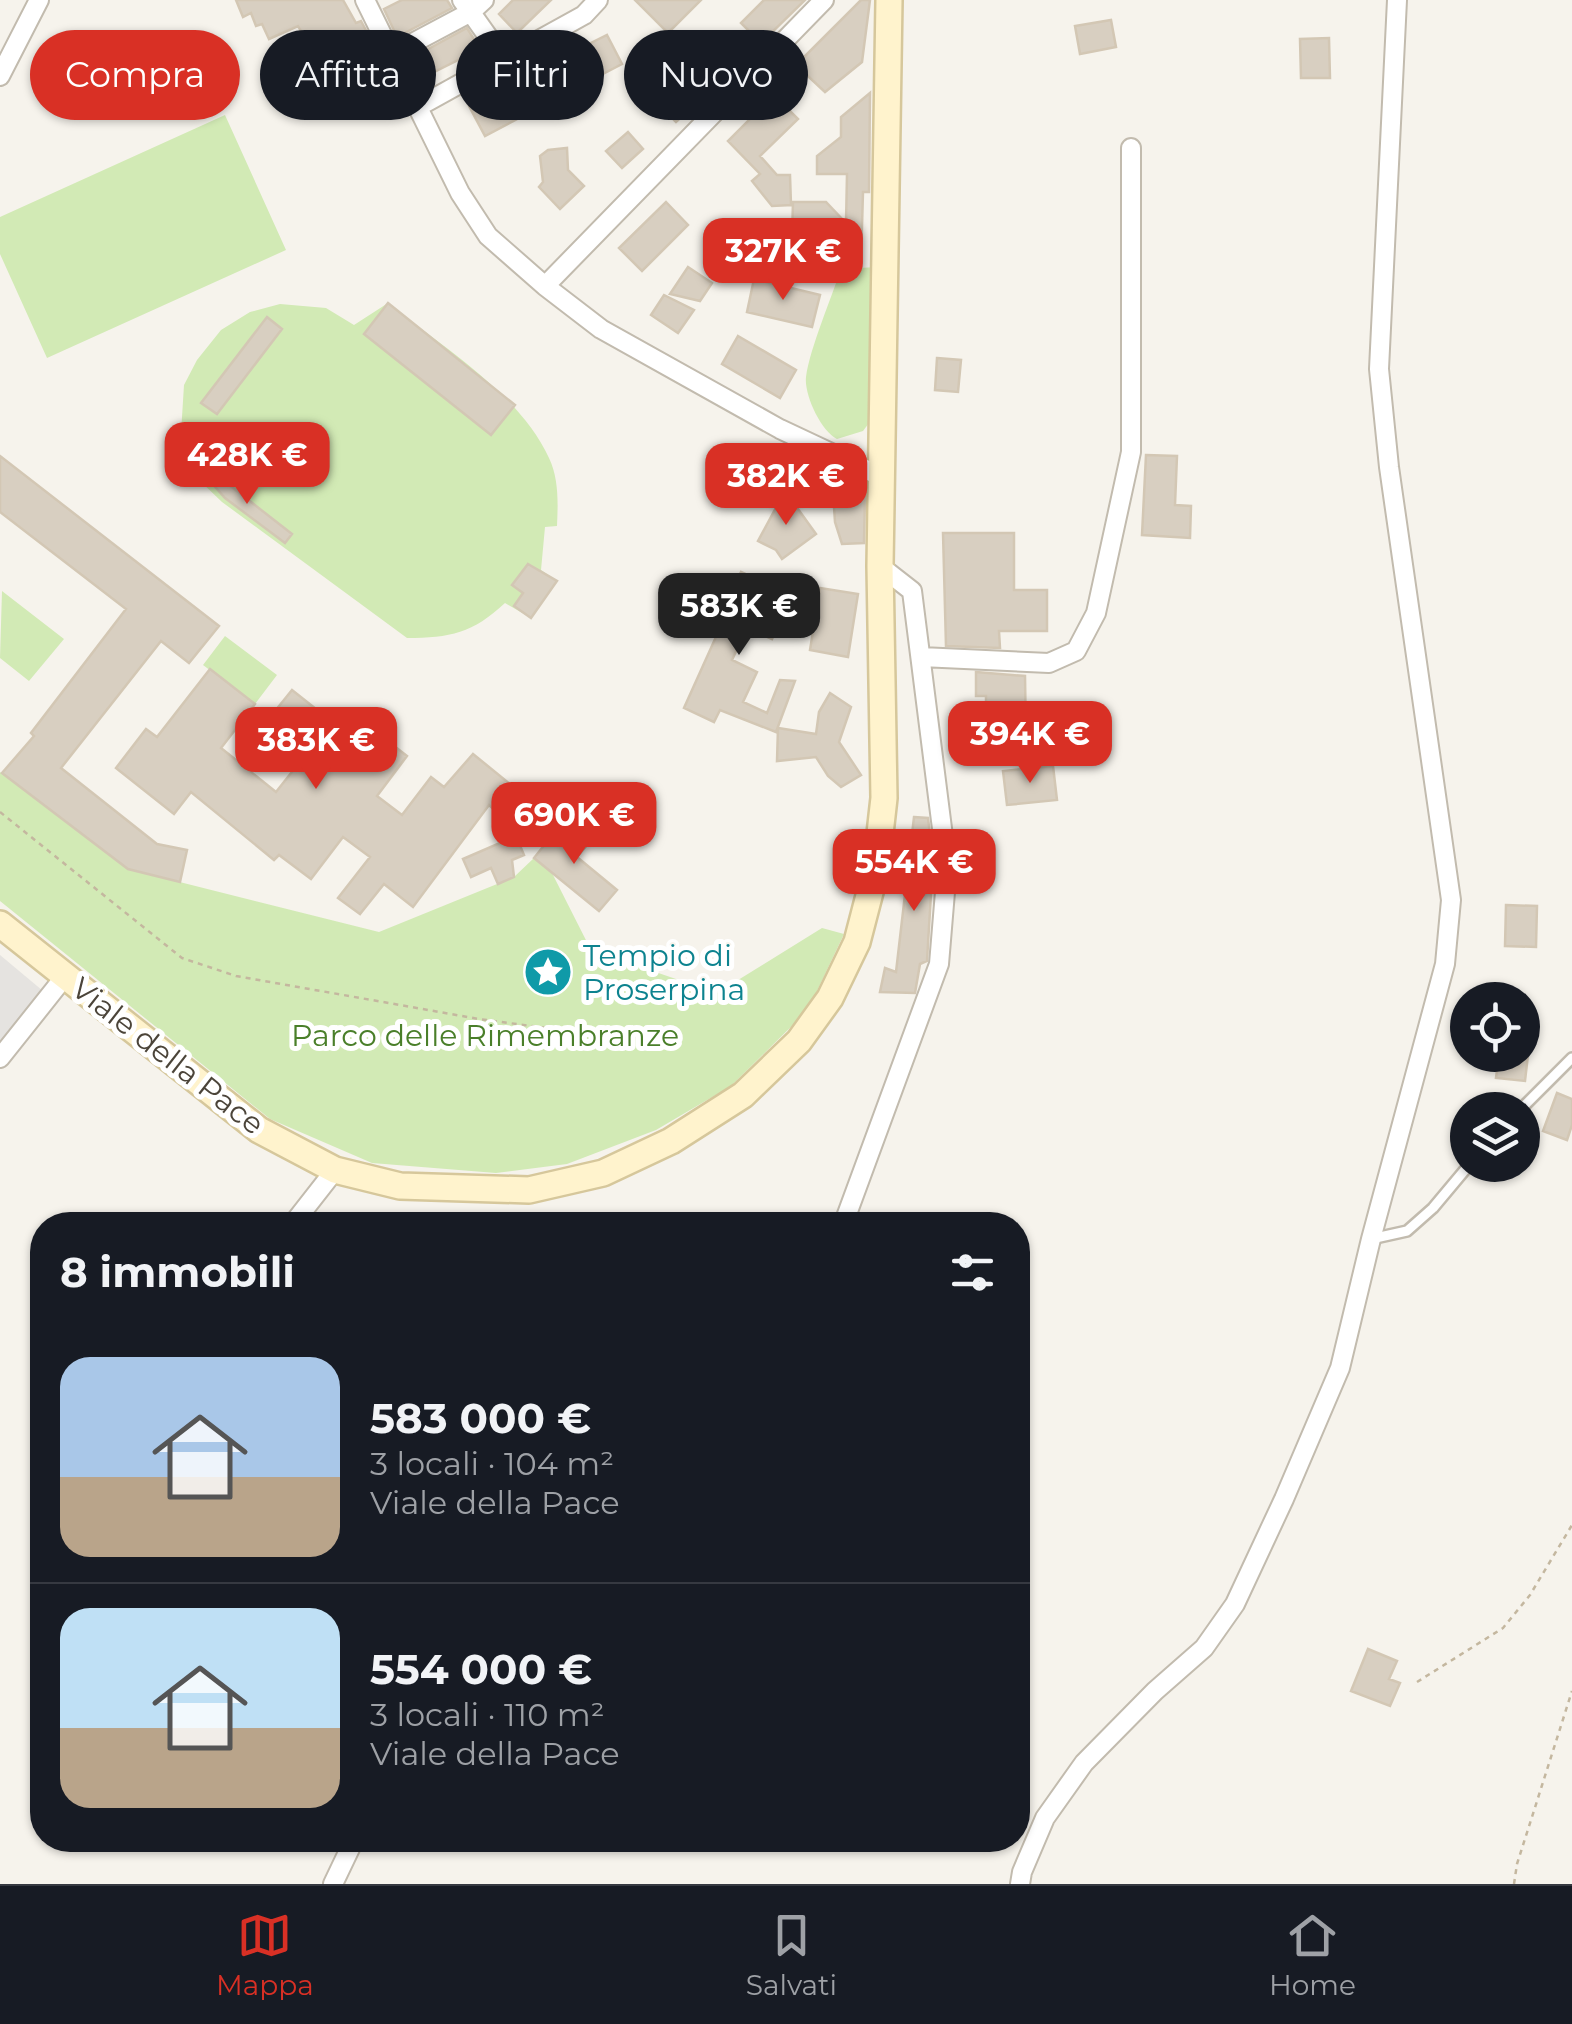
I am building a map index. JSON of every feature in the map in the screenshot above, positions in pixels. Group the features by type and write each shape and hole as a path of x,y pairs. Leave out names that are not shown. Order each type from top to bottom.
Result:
{"main road":[{"name":"Viale della Pace","path":"0,924 259,1130 335,1170 400,1186 530,1190 603,1172 672,1141 743,1094 799,1041 830,998 857,942 876,869 884,798 880,566 889,0"}],"street":[{"path":"0,76 39,0"},
{"path":"557,30 584,15 598,0"},
{"path":"545,286 824,0"},
{"path":"1020,1884 1045,1818 1084,1763 1155,1690 1204,1648 1236,1604 1340,1368 1445,964 1451,900 1378,368 1397,0"},
{"path":"373,3 383,30"},
{"path":"430,30 472,4 487,30"},
{"path":"424,120 460,193 488,236 601,330 780,429 882,477"},
{"path":"920,657 1050,663 1076,651 1096,613 1131,452 1131,148"},
{"path":"849,1212 939,964 947,868 912,590 880,566"},
{"path":"0,1058 66,975"},
{"path":"302,1212 335,1170"},
{"path":"333,1884 348,1852"}],"lane":[{"path":"1538,1092 1572,1058"},
{"path":"1371,1240 1407,1230 1433,1208 1454,1182"}],"path":[{"path":"0,812 182,958 236,976 480,1019 591,1034"},
{"path":"1416,1682 1503,1628 1530,1596 1572,1525"},
{"path":"1514,1884 1572,1692"}],"green space":[{"path":"214,120 227,120 286,250 47,358 0,254 0,217"},
{"path":"877,267 875,415 863,431 837,439 820,421 811,402 806,385 808,365 841,269"},
{"path":"388,303 499,392 536,434 549,458 558,500 557,526 545,527 541,570 557,581 531,618 505,603 460,632 407,638 222,502 198,479 181,433 184,385 197,360 221,330 250,312 280,304 326,308 354,325"},
{"path":"2,591 64,639 29,681 0,658"},
{"path":"225,636 277,675 255,704 203,665"},
{"name":"Parco delle Rimembranze","path":"0,772 128,869 379,932 514,877 534,858 552,873 594,956 632,964 717,993 822,928 844,934 808,1010 731,1086 656,1130 567,1164 496,1173 372,1163 270,1119 0,901"}],"shaded area":[{"path":"0,955 49,996 0,1058"}],"building":[{"path":"236,0 343,0 356,23 361,21 366,30 300,30 298,26 265,30 262,24 256,26 251,13 243,17"},
{"path":"402,0 447,0 452,8 410,30 394,30 384,9"},
{"path":"513,0 551,0 520,30 514,30 499,14"},
{"path":"635,0 701,0 671,30 665,30"},
{"path":"764,0 805,0 774,30 748,30 741,23"},
{"path":"861,0 870,0 862,62 825,92 808,76 808,53"},
{"path":"1111,20 1116,47 1080,54 1075,26"},
{"path":"456,34 456,61 436,71 436,45"},
{"path":"607,35 622,64 604,73"},
{"path":"1329,38 1330,78 1301,78 1300,39"},
{"path":"870,93 869,192 863,192 861,261 845,261 846,231 825,250 805,250 792,236 793,202 826,202 846,223 847,174 817,174 817,156 841,137 841,117"},
{"path":"476,120 515,120 485,136"},
{"path":"749,120 797,120 760,156 777,175 790,175 791,205 772,206 752,181 760,174 728,141"},
{"path":"628,132 643,149 622,168 606,151"},
{"path":"567,148 568,170 584,186 560,209 539,187 543,182 540,156 548,150"},
{"path":"666,202 688,225 642,271 619,248"},
{"path":"688,267 712,283 700,301 670,294"},
{"path":"754,279 820,295 812,327 747,312"},
{"path":"664,295 694,310 678,333 651,315"},
{"path":"388,303 515,405 491,435 364,334"},
{"path":"267,317 282,329 217,414 201,403"},
{"path":"738,336 796,370 780,398 722,364"},
{"path":"937,358 961,360 958,392 935,390"},
{"path":"803,454 850,478 828,506 788,482"},
{"path":"1146,455 1177,456 1175,505 1191,506 1190,538 1142,535"},
{"path":"0,456 219,626 189,663 161,641 61,768 157,844 187,850 180,882 128,869 2,773 34,736 31,733 126,609 0,512"},
{"path":"206,467 292,534 285,543 225,498 202,472"},
{"path":"785,491 816,534 782,559 776,550 758,541"},
{"path":"865,497 864,543 842,544 834,507"},
{"path":"943,533 1014,533 1014,590 1047,590 1047,631 999,631 1000,648 946,646"},
{"path":"528,564 557,581 531,618 514,606 523,593 512,585"},
{"path":"741,572 784,592 770,622 778,626 772,639 747,628 732,660 757,672 743,702 767,713 780,680 795,681 776,732 720,710 714,722 684,708 720,628 715,626"},
{"path":"820,588 858,594 848,657 810,650"},
{"path":"210,669 255,704 221,748 276,792 303,758 263,726 292,690 369,751 380,735 407,756 377,796 402,815 431,777 444,787 473,754 510,784 505,791 526,810 512,826 489,805 413,907 384,884 360,914 338,898 370,857 343,837 311,879 279,855 274,860 191,792 174,814 116,768 146,729 157,737"},
{"path":"976,672 1025,676 1026,739 986,740 986,696 976,696"},
{"path":"830,693 851,707 839,742 861,775 841,787 816,757 777,761 778,728 816,734 819,712"},
{"path":"1053,766 1057,800 1007,805 1003,771"},
{"path":"914,817 928,818 933,860 927,961 920,964 915,993 880,992 885,968 896,972"},
{"path":"562,823 588,844 577,857 617,890 599,911 534,858"},
{"path":"516,836 524,855 512,860 514,877 498,884 491,868 471,877 463,859"},
{"path":"1506,905 1537,906 1536,947 1505,946"},
{"path":"1497,1072 1526,1072 1525,1081 1496,1078"},
{"path":"1557,1093 1572,1099 1572,1125 1567,1140 1543,1131"},
{"path":"1368,1649 1397,1661 1389,1679 1400,1683 1390,1706 1351,1691"}],"place":[{"name":"Tempio di Proserpina","path":"548,972"}]}
